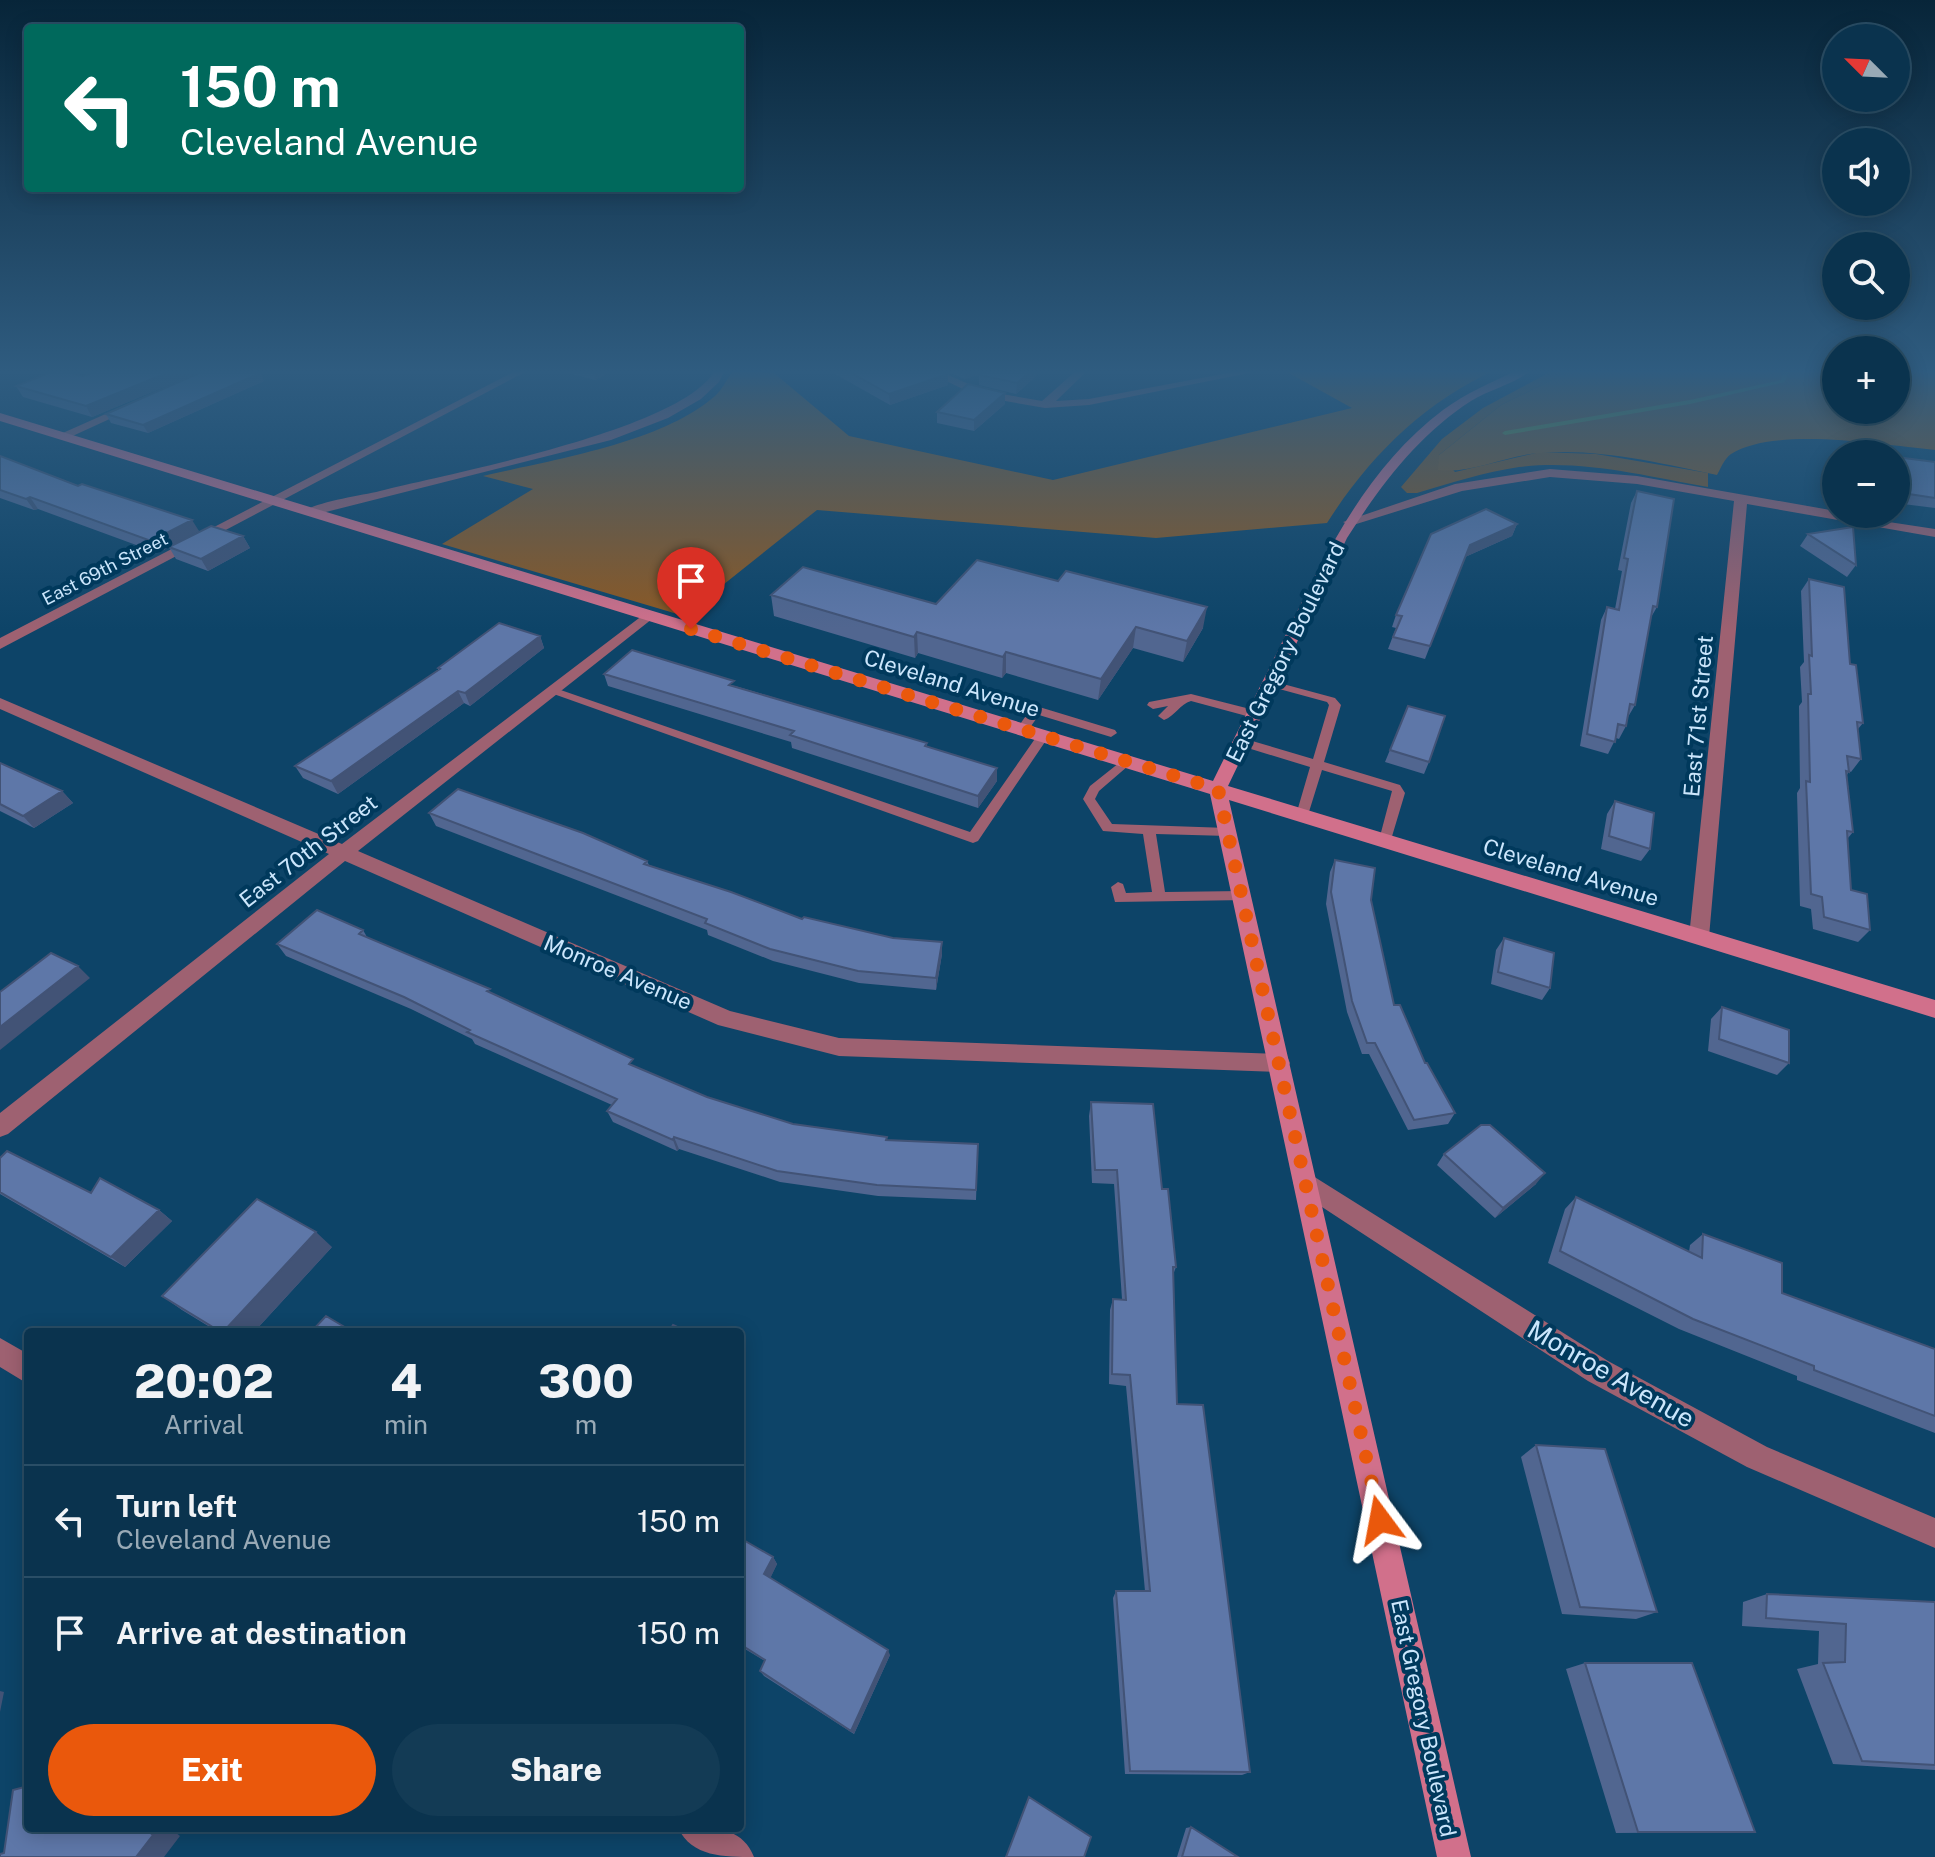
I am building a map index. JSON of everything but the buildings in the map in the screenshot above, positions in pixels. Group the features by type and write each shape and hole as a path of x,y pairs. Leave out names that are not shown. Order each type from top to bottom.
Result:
{"main road":[{"name":"Cleveland Avenue","path":"130,457 1935,1009"},
{"name":"East Gregory Boulevard","path":"1398,457 1350,522 1218,789 1454,1857"}],"street":[{"name":"East 69th Street","path":"0,644 360,457"},
{"path":"310,512 529,457"},
{"path":"1350,522 1460,487 1550,473 1637,480 1935,533"},
{"name":"East 71st Street","path":"1699,937 1741,500"},
{"name":"East 70th Street","path":"0,1127 343,853 647,616"},
{"name":"Monroe Avenue","path":"0,703 726,1019 839,1047 1279,1063"},
{"name":"Monroe Avenue","path":"1305,1182 1598,1371 1757,1457 1935,1533"},
{"path":"0,1351 24,1367"},
{"path":"701,1832 737,1857"}],"lane":[{"path":"1268,683 1331,700 1335,705 1302,815"},
{"path":"552,690 973,838 1043,736"},
{"path":"1153,705 1191,697 1254,714"},
{"path":"1164,716 1181,700"},
{"path":"1022,730 1036,710 1111,733"},
{"path":"1088,726 1101,722"},
{"path":"1242,742 1396,788 1399,793 1385,840"},
{"path":"1124,763 1094,789 1089,799 1109,834 1149,829 1228,832"},
{"path":"1149,829 1159,897"},
{"path":"1118,887 1120,898 1242,896"}],"shaded area":[{"path":"569,457 945,457 1053,480 1150,457 1378,457 1327,523 1156,538 817,510 684,616 442,544 533,489 483,476"},
{"path":"1427,457 1441,457 1455,472 1520,457 1612,457 1708,473 1708,487 1614,470 1542,465 1493,472 1417,493 1407,493 1401,487"},
{"path":"1439,457 1516,457 1464,469 1438,470"},
{"path":"1617,457 1728,457 1717,475"}],"route":[{"path":"691,629 1124,763 1218,789 1380,1520"}]}
